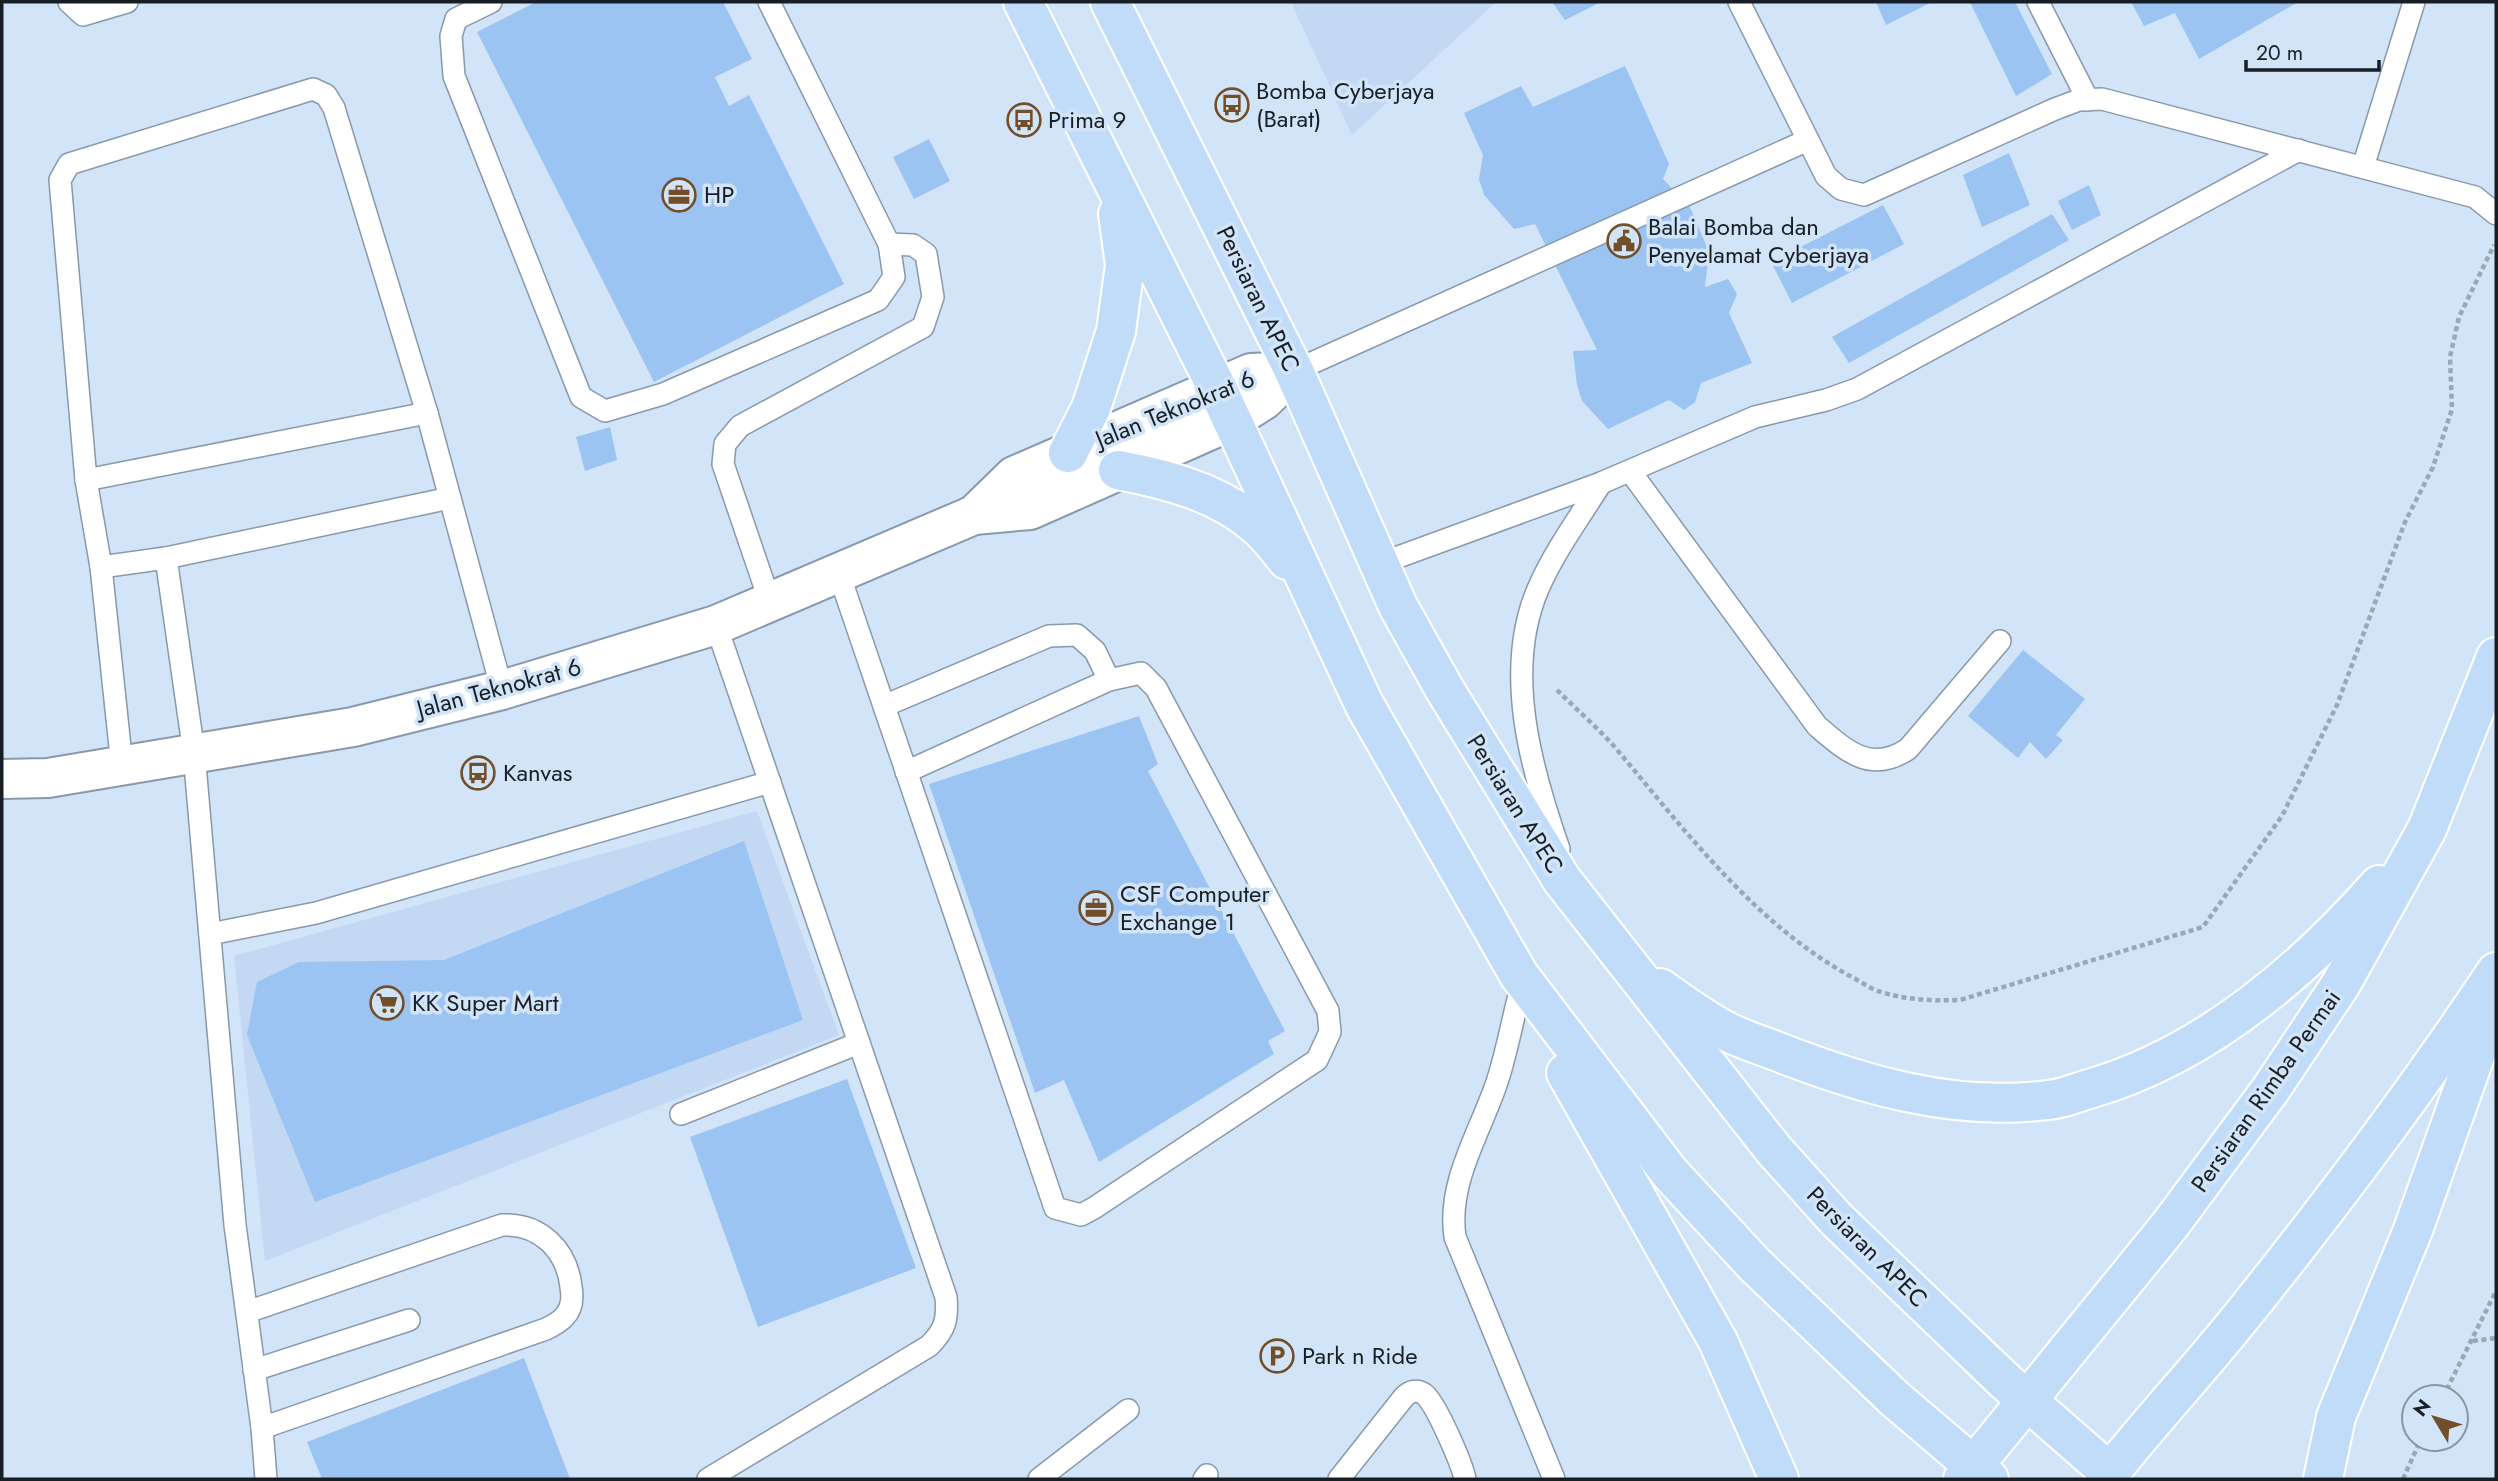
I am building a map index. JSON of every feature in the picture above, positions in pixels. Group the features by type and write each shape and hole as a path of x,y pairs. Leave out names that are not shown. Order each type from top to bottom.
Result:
{"main road":[{"path":"1023,2 1224,405 1312,587 1364,704 1519,975 1670,1173 1816,1326 1975,1475"},
{"name":"Persiaran APEC","path":"1110,2 1294,371 1379,564 1445,690 1562,880 1774,1150 1837,1220 2107,1476"},
{"path":"1068,453 1091,408 1116,331 1125,265 1113,180"},
{"path":"1118,470 1161,478 1226,506 1258,527 1312,587"},
{"name":"Persiaran Rimba Permai","path":"1975,1475 2027,1399 2170,1225 2271,1089 2341,984 2427,829 2496,657"},
{"path":"1634,972 1722,1029 1817,1067 1959,1103 2049,1100 2131,1077 2206,1036 2270,990 2343,926 2427,829"},
{"path":"1460,869 1520,992 1718,1341 1779,1479"},
{"path":"2107,1476 2242,1315 2360,1164 2428,1074 2496,972"},
{"path":"2323,1479 2336,1417 2413,1230 2496,997"}],"street":[{"name":"Jalan Teknokrat 6","path":"2,779 48,778 353,727 502,690 716,625 974,514 1014,476 1068,453 1224,405 1264,400 1294,371"},
{"name":"Jalan Teknokrat 6","path":"974,514 1030,510 1118,470 1224,405"}],"lane":[{"path":"69,2 83,15 127,2"},
{"path":"491,2 456,19 450,36 454,76 580,397 605,411 663,394 878,300 894,277 889,244 769,2"},
{"path":"1739,2 1826,176 1841,189 1864,195 2055,109 2088,100 2128,104 2362,167 2486,195 2496,214"},
{"path":"2039,2 2088,100"},
{"path":"2362,167 2414,2"},
{"path":"122,765 101,567 86,480 60,180 69,164 313,89 326,95 334,108 428,413 502,690"},
{"path":"1294,371 1808,140"},
{"path":"1379,564 1601,483 1755,417 1826,400 1857,389 2299,150"},
{"path":"770,602 723,464 726,444 740,426 923,327 933,297 926,254 913,246 889,244"},
{"path":"86,480 428,413"},
{"path":"1630,471 1817,726 1837,743 1859,756 1876,762 1892,760 1908,749 2000,641"},
{"path":"1585,909 1563,862 1534,772 1522,683 1524,639 1538,590 1601,483"},
{"path":"101,567 166,558 450,498"},
{"path":"166,558 194,753 235,1225 262,1428 266,1479"},
{"path":"839,574 906,772 1055,1208 1081,1215 1317,1060 1330,1032 1328,1011 1156,688 1141,673 1109,680 906,772"},
{"path":"708,1479 929,1346 944,1332 948,1315 946,1297 716,625"},
{"path":"884,706 1049,636 1077,635 1095,651 1109,680"},
{"path":"210,934 316,913 770,782"},
{"path":"1520,992 1498,1079 1456,1188 1452,1215 1455,1237 1554,1479"},
{"path":"681,1114 859,1043"},
{"path":"247,1312 502,1225 520,1224 536,1230 552,1243 570,1273 571,1306 563,1319 546,1329 262,1428"},
{"path":"254,1370 409,1320"},
{"path":"1339,1479 1404,1397 1413,1391 1420,1391 1431,1401 1465,1479"},
{"path":"1039,1479 1128,1410"}],"path":[{"path":"1524,657 1622,755 1666,810 1724,873 1783,930 1822,960 1879,992 1927,1001 1960,1000 2203,927 2282,816 2337,705 2405,522 2433,467 2452,409 2450,357 2459,317 2493,249"},
{"path":"2451,1383 2496,1291"},
{"path":"2473,1341 2496,1338"},
{"path":"2403,1479 2415,1453"}],"shaded area":[{"path":"1291,2 1496,2 1352,135"},
{"path":"757,811 839,1035 265,1261 234,956"}],"building":[{"name":"HP","path":"536,2 723,2 752,59 715,77 729,106 749,95 844,284 654,382 477,32"},
{"path":"1552,2 1601,2 1565,20"},
{"path":"1876,2 1932,2 1886,25"},
{"path":"1970,2 2015,2 2052,74 2016,96"},
{"path":"2131,2 2298,2 2199,59 2175,13 2144,26"},
{"name":"Balai Bomba dan Penyelamat Cyberjaya","path":"1625,66 1669,164 1663,179 1690,207 1709,252 1705,287 1728,279 1737,294 1729,313 1752,363 1701,383 1695,402 1684,410 1669,400 1608,429 1582,401 1577,385 1573,351 1597,350 1535,224 1514,229 1484,195 1479,179 1483,155 1464,113 1521,86 1533,107"},
{"path":"929,139 950,181 914,199 893,157"},
{"path":"2009,153 2030,205 1982,227 1963,175"},
{"path":"2089,185 2101,215 2072,230 2058,201"},
{"path":"1883,205 1904,244 1792,303 1771,262"},
{"path":"2052,214 2069,240 1849,363 1832,337"},
{"path":"610,427 617,460 585,471 576,437"},
{"path":"2023,650 2085,699 2056,735 2063,740 2046,759 2030,742 2018,758 1968,716"},
{"name":"CSF Computer Exchange 1","path":"1139,716 1158,764 1148,771 1285,1031 1268,1041 1274,1054 1099,1162 1064,1080 1035,1093 929,784"},
{"path":"744,841 803,1020 315,1202 247,1035 257,982 299,962 444,960"},
{"path":"847,1079 916,1268 758,1327 690,1137"},
{"path":"524,1358 570,1479 322,1479 307,1442"}],"place":[{"name":"Bomba Cyberjaya (Barat)","path":"1232,105"},
{"name":"Prima 9","path":"1024,120"},
{"name":"HP","path":"679,195"},
{"name":"Balai Bomba dan Penyelamat Cyberjaya","path":"1624,241"},
{"name":"Kanvas","path":"478,773"},
{"name":"CSF Computer Exchange 1","path":"1096,908"},
{"name":"KK Super Mart","path":"387,1003"},
{"name":"Park n Ride","path":"1277,1356"}]}
